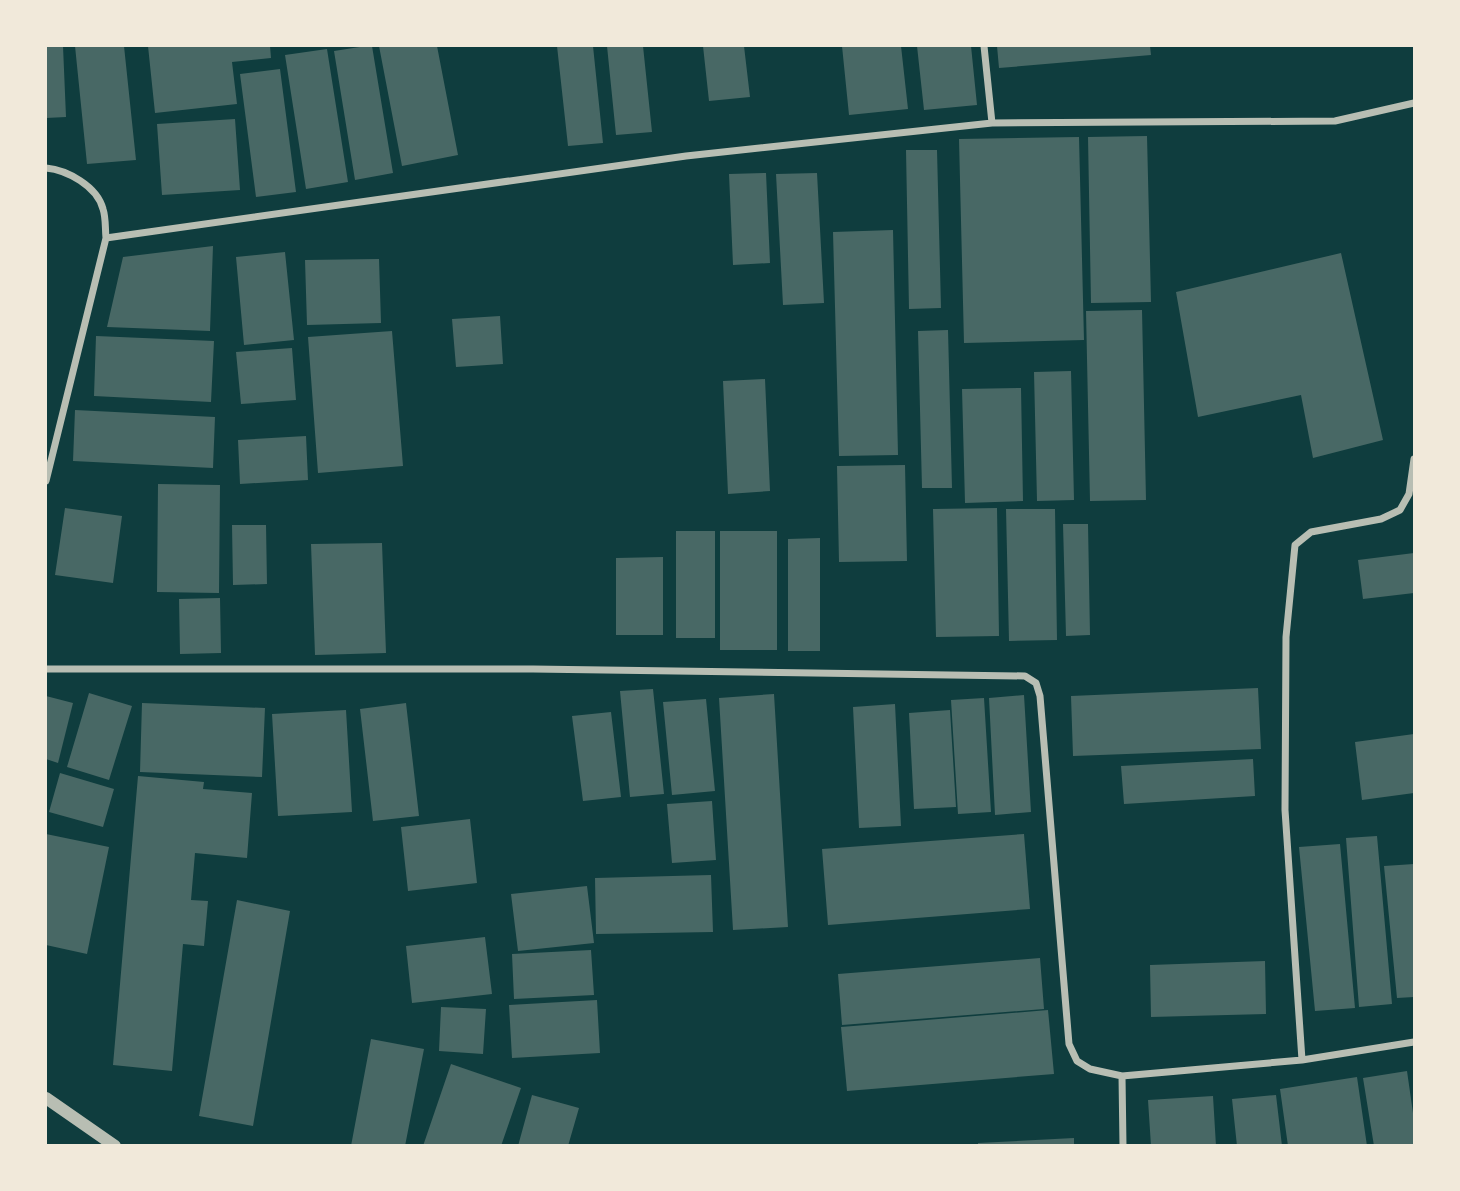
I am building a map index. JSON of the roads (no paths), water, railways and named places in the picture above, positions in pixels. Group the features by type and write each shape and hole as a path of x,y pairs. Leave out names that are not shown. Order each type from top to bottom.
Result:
{"street":[{"path":"984,46 992,122"},
{"path":"106,237 686,156 992,122 1335,121 1415,103"},
{"path":"46,168 56,169 87,184 103,207 106,237 46,481"},
{"path":"1302,1060 1285,810 1286,637 1295,545 1311,532 1381,519 1400,510 1409,494 1415,459"},
{"path":"46,668 519,669 1025,676 1036,683 1040,696 1069,1044 1077,1061 1090,1069 1122,1076 1302,1060 1415,1042"},
{"path":"1122,1076 1123,1146"},
{"path":"46,1098 115,1146"}]}
